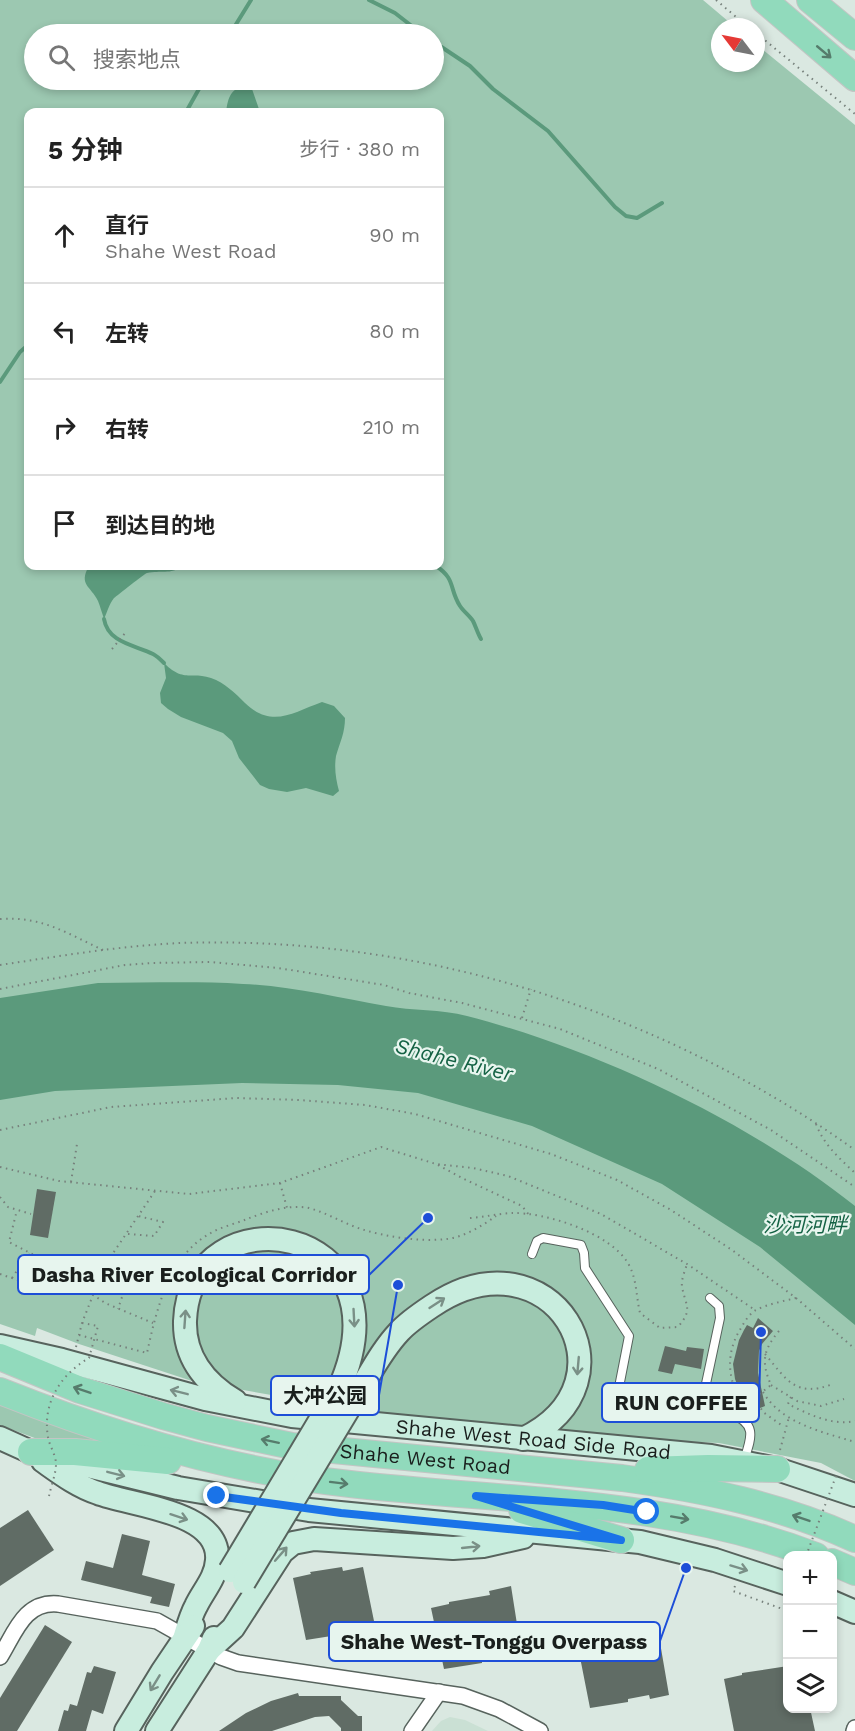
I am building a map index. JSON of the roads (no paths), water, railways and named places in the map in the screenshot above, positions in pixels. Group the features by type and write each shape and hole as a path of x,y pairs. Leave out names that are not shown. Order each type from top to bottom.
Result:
{"main road":[{"path":"764,0 855,78"},
{"path":"791,24 810,0 855,37"},
{"path":"252,1409 221,1393 207,1381 195,1365 188,1348 185,1330 188,1303 198,1277 224,1251 248,1241 274,1238 300,1244 322,1256 340,1275 347,1286 355,1316 348,1391"},
{"path":"157,1731 209,1650 237,1576 348,1391 379,1358 400,1331 438,1302 456,1292 480,1285 521,1286 541,1295 563,1314 578,1343 580,1360 575,1386 562,1409 542,1429 523,1439"},
{"name":"Shahe West Road Side Road","path":"0,1346 252,1409 357,1424 778,1463 855,1496"},
{"name":"Shahe West Road","path":"0,1357 80,1390 207,1428 292,1446 663,1484 731,1496 806,1520 855,1539"},
{"name":"Shahe West Road","path":"0,1391 105,1430 232,1465 298,1478 476,1496 603,1505 656,1513 744,1532 801,1551"},
{"path":"11,1444 88,1490 188,1519 209,1533 217,1553 215,1569 196,1606 185,1636"},
{"path":"11,1444 155,1460 232,1465"},
{"path":"11,1444 139,1480 217,1496 309,1510 621,1540 688,1552 783,1582"},
{"path":"579,1474 778,1463"},
{"path":"476,1496 621,1540"},
{"path":"209,1650 233,1628 282,1552 299,1540 453,1548 483,1546 540,1533"},
{"path":"837,1564 855,1572"},
{"path":"126,1731 185,1636 237,1576"},
{"path":"837,1604 855,1612"}],"street":[{"path":"0,1657 27,1613 41,1604 58,1604 157,1621 209,1650 238,1663 439,1692 481,1701 540,1731"},
{"path":"412,1731 439,1692"}],"lane":[{"path":"532,1254 537,1241 543,1238 581,1245 585,1268 629,1336 620,1382 621,1388 742,1418 750,1427 751,1438 744,1461"},
{"path":"701,1407 720,1318 719,1306 710,1298"}],"water":[{"path":"236,90 252,90 259,108 227,108 232,93"},
{"path":"87,570 174,570 145,574 114,598 104,619 98,601 85,581"},
{"path":"164,663 182,675 204,676 216,680 255,711 264,715 274,717 292,714 322,702 334,706 345,718 335,760 339,791 333,796 306,788 287,792 260,785 239,758 232,741 223,733 181,717 161,703 160,693 166,678"},
{"path":"98,983 261,985 396,1008 457,1014 516,1030 619,1068 720,1118 768,1146 855,1206 855,1325 760,1247 662,1184 532,1126 418,1093 338,1085 242,1083 55,1091 0,1100 0,998"}],"waterway":[{"path":"236,24 251,0"},
{"path":"369,0 395,13 409,24"},
{"path":"444,49 470,66 493,89 548,131 615,207 626,216 637,218 662,203"},
{"path":"188,108 198,90"},
{"path":"0,382 24,348"},
{"path":"441,570 447,575 457,600 473,621 481,639"},
{"path":"104,619 111,633 117,638 153,654 164,663"}],"place":[{"name":"Dasha River Ecological Corridor","path":"428,1218"},
{"name":"大冲公园","path":"398,1285"},
{"name":"RUN COFFEE","path":"761,1332"},
{"name":"Shahe West-Tonggu Overpass","path":"686,1568"}],"water label":[{"name":"Shahe River","path":"454,1060"},
{"name":"沙河河畔","path":"805,1225"}]}
